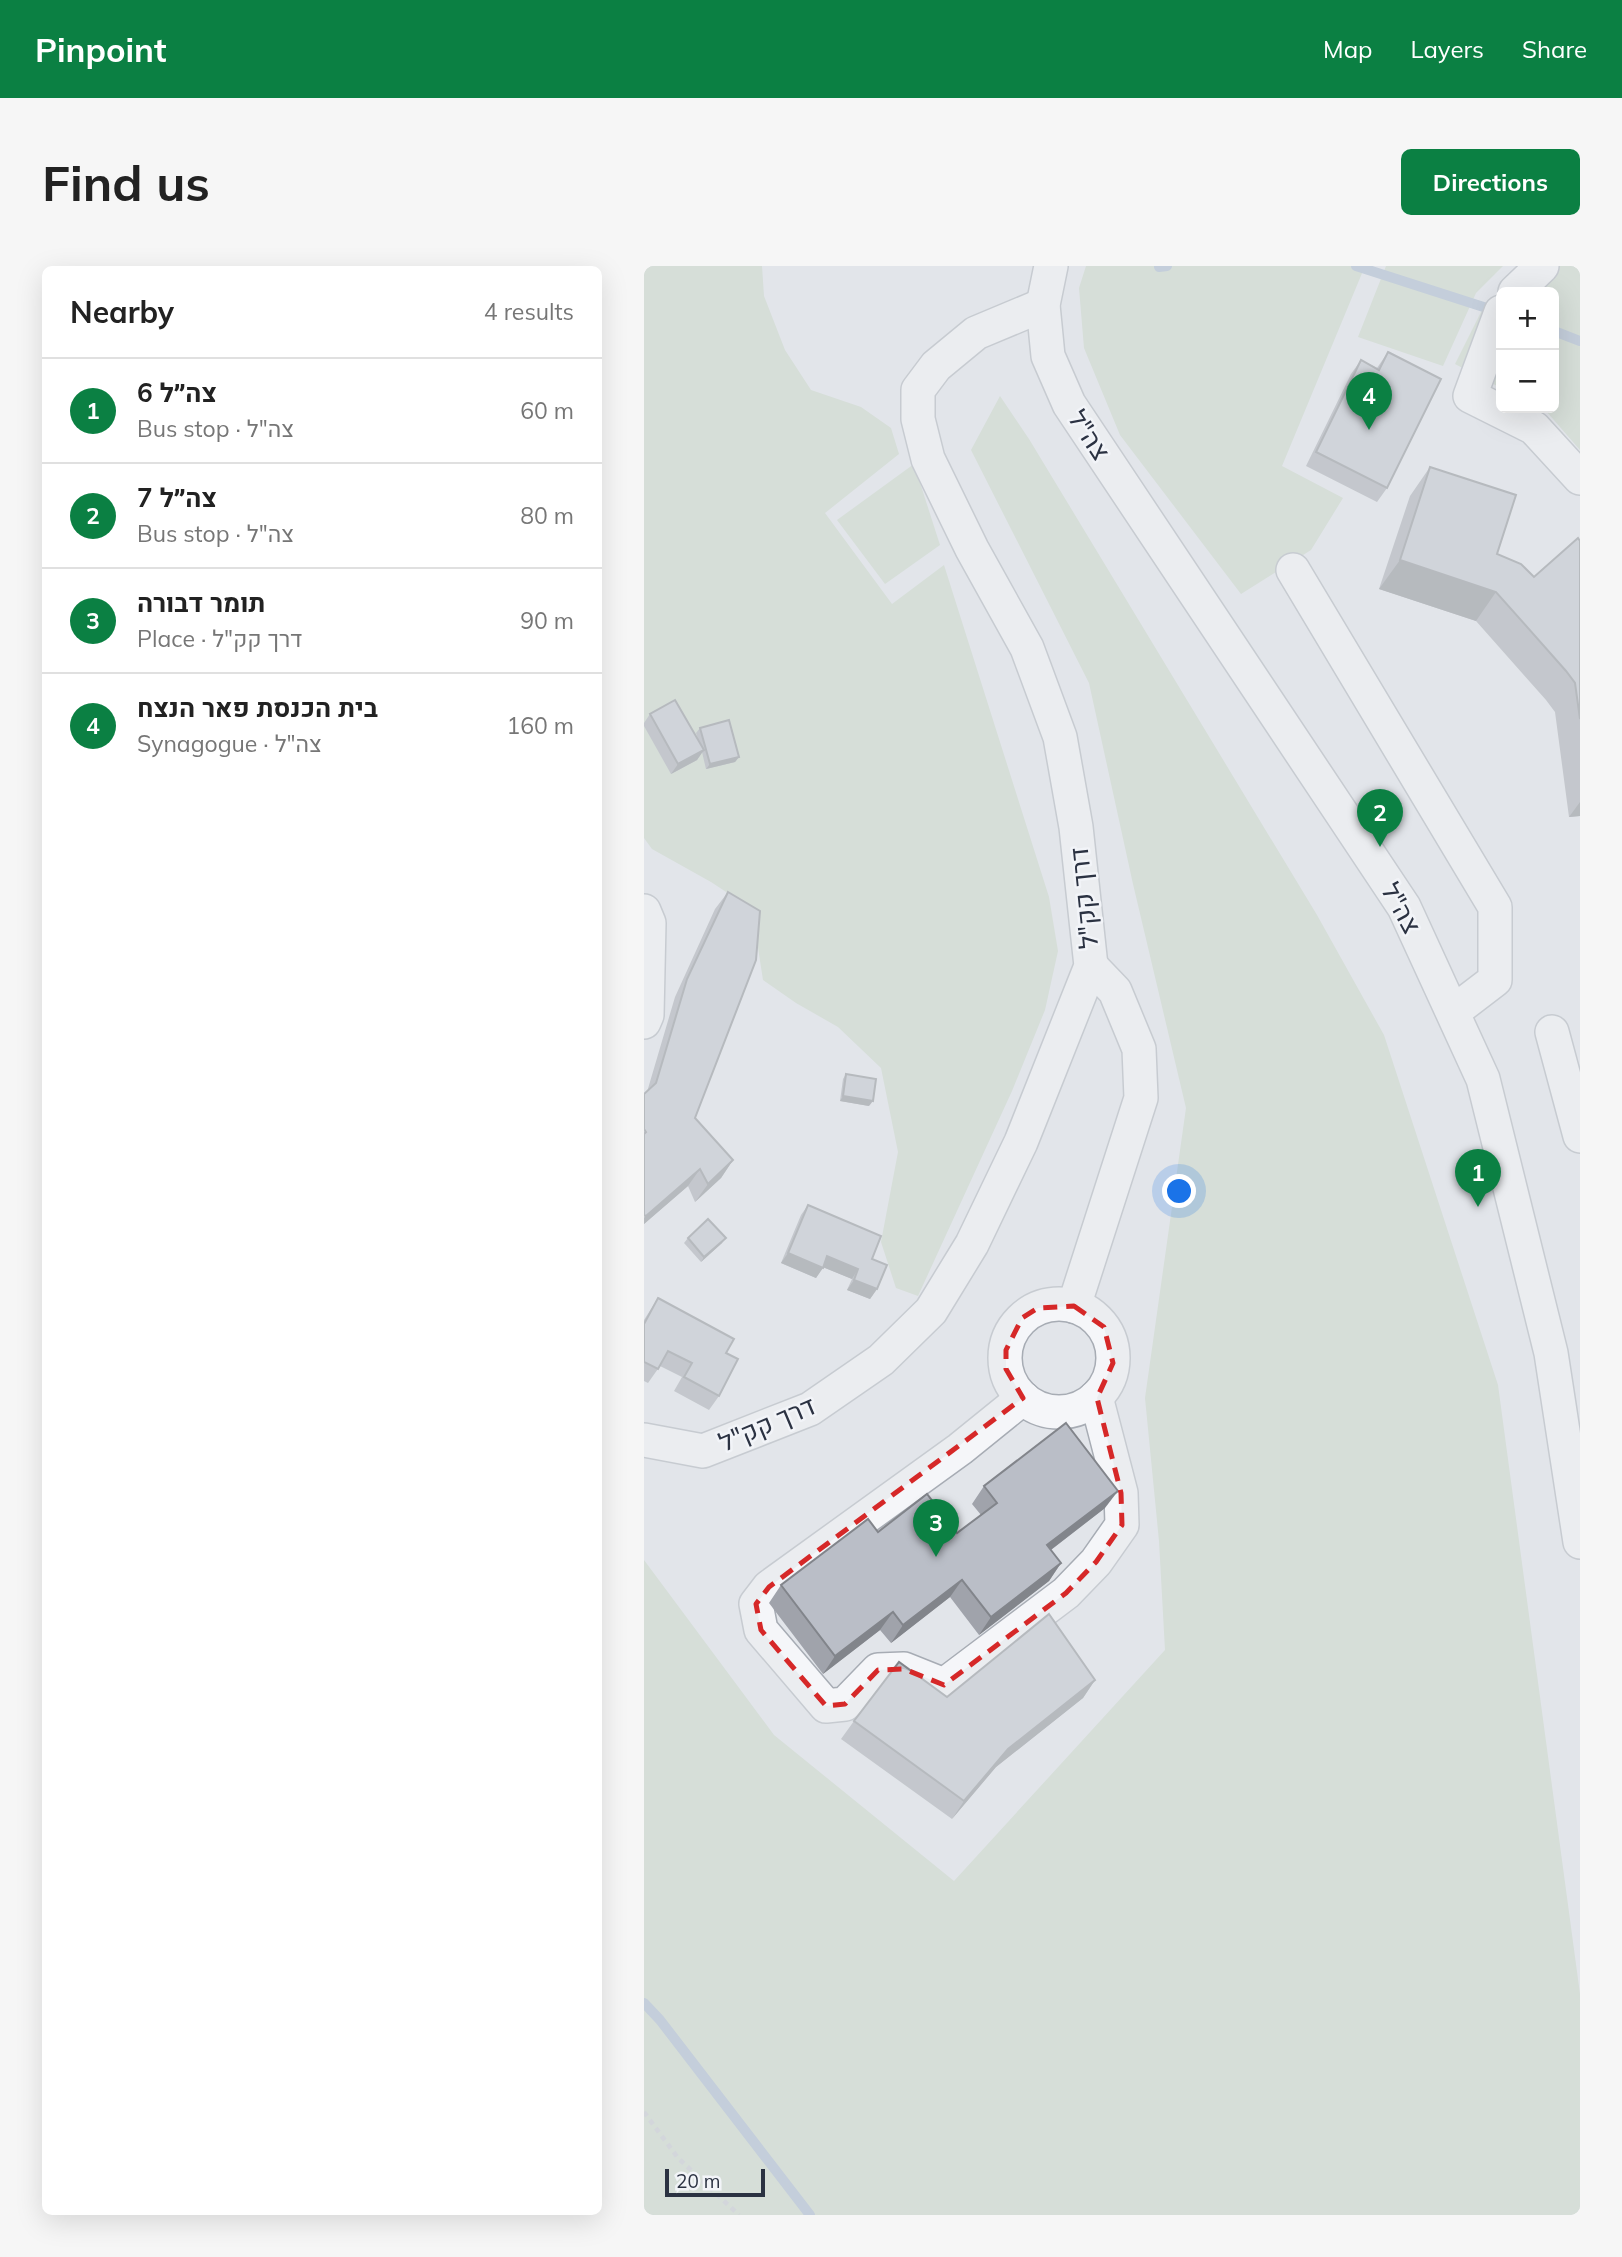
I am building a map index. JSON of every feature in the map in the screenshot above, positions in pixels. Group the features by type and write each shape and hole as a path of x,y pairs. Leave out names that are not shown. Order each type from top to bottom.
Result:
{"street":[{"name":"צה\"ל","path":"1051,266 1043,305 1048,356 1069,404 1404,907 1483,1079 1551,1353 1571,1418 1580,1542"},
{"path":"1521,287 1542,266"},
{"name":"דרך קק\"ל","path":"644,1440 703,1451 810,1409 881,1360 931,1311 972,1244 1021,1142 1091,966 1076,827 1060,737 1027,648 972,549 928,459 918,419 918,390 936,366 976,333 1043,305"},
{"path":"1496,326 1470,396 1534,428 1580,478"},
{"path":"1293,570 1495,907 1495,980 1452,1012"},
{"path":"644,911 649,923 647,1015 644,1022"},
{"path":"1074,1306 1141,1098 1139,1049 1115,991 1091,966"},
{"path":"1552,1032 1580,1136"},
{"path":"1056,1304 1074,1306 1091,1314 1104,1327 1112,1344 1113,1363 1109,1381 1096,1397 1068,1412 1052,1412 1023,1398 1013,1386 1006,1369 1006,1350 1011,1333 1023,1318 1038,1308 1056,1304"},
{"path":"1023,1398 960,1449 769,1587 756,1604 761,1630 826,1706 845,1704 878,1670 904,1669 944,1685 1066,1593 1096,1562 1122,1525 1121,1493 1096,1397"}],"path":[{"path":"644,2112 678,2158 739,2215"}],"highlighted area":[{"path":"1074,1306 1104,1327 1113,1363 1097,1398 1121,1493 1122,1525 1096,1562 1066,1593 944,1685 904,1669 878,1670 845,1704 826,1706 761,1630 756,1604 769,1587 1023,1398 1006,1369 1006,1350 1022,1318 1038,1308"}],"green space":[{"path":"644,266 762,266 764,296 785,350 811,390 861,407 891,428 899,454 825,513 892,604 944,565 1049,897 1058,951 1045,1010 1012,1091 918,1296 896,1288 881,1242 898,1152 881,1068 838,1027 763,980 752,909 652,849 644,838"},
{"path":"1086,266 1365,266 1282,466 1343,498 1311,550 1241,594 1120,435 1084,348 1079,288"},
{"path":"1386,266 1503,266 1476,293 1443,366 1358,337"},
{"path":"1521,266 1580,266 1580,450 1548,413 1559,413 1559,287 1503,287"},
{"path":"1496,295 1496,385 1455,364 1481,312"},
{"path":"1000,396 1029,439 1317,915 1384,1035 1498,1385 1580,1994 1580,2215 644,2215 644,1560 774,1735 954,1881 1165,1650 1159,1541 1145,1398 1186,1108 1089,683 971,450"},
{"path":"914,464 940,545 885,584 837,520"}],"building":[{"path":"1388,352 1441,379 1387,488 1316,452 1361,360 1379,370"},
{"path":"1430,467 1516,495 1497,554 1521,564 1534,577 1578,538 1580,541 1580,719 1575,683 1496,592 1400,560"},
{"path":"675,700 704,750 678,764 650,714"},
{"path":"729,720 739,757 710,764 700,728"},
{"path":"728,892 760,911 756,960 695,1118 733,1160 708,1184 700,1169 646,1216 644,1094 656,1083 687,979"},
{"path":"846,1074 876,1079 873,1101 843,1096"},
{"path":"808,1205 881,1236 872,1259 887,1265 877,1289 854,1280 858,1269 827,1256 823,1268 788,1253"},
{"path":"708,1219 726,1238 704,1257 688,1238"},
{"path":"658,1298 734,1339 726,1353 738,1359 719,1396 684,1377 692,1363 668,1351 658,1369 644,1362 644,1324"},
{"path":"1066,1423 1118,1491 1047,1545 1061,1563 991,1617 962,1580 903,1625 893,1612 835,1656 781,1585 868,1519 878,1532 927,1494 957,1533 997,1503 984,1486"},
{"path":"1049,1614 1095,1680 1008,1749 964,1801 854,1721 899,1662 947,1697"}],"waterway":[{"path":"1159,267 1167,266"},
{"path":"1356,266 1496,311"},
{"path":"1559,333 1580,341"},
{"path":"644,2003 660,2020 810,2215"}],"place":[{"name":"בית הכנסת פאר הנצח","path":"1369,430"},
{"name":"צה״ל 7","path":"1380,847"},
{"name":"צה״ל 6","path":"1478,1207"},
{"name":"תומר דבורה","path":"936,1557"}]}
